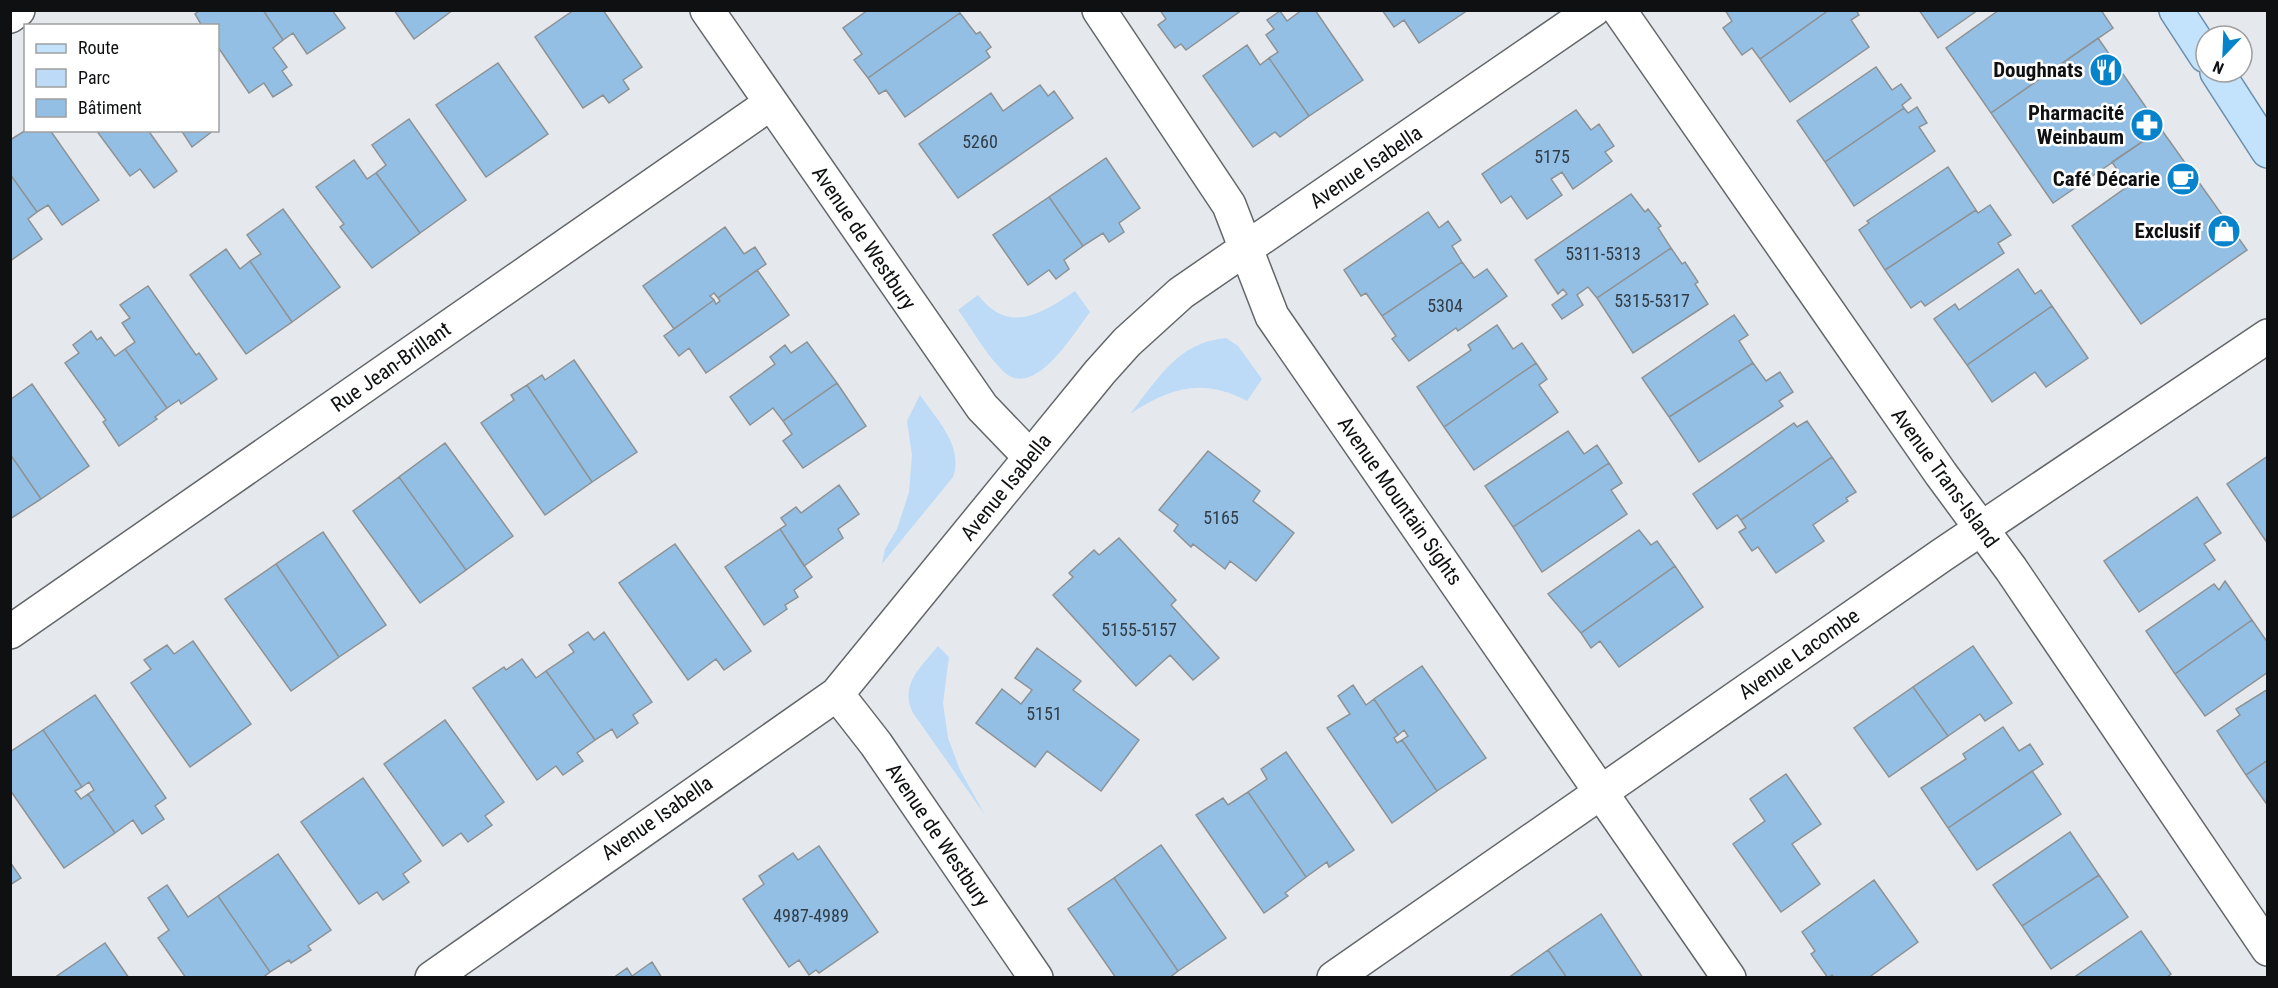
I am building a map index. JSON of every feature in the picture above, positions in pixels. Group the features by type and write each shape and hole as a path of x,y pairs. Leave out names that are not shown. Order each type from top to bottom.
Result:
{"main road":[{"path":"2176,10 2194,38"},
{"path":"2225,84 2268,151"}],"street":[{"path":"10,16 18,10"},
{"name":"Avenue de Westbury","path":"707,10 982,407 1030,458"},
{"name":"Avenue Mountain Sights","path":"1099,10 1220,189 1229,205 1272,316 1729,978"},
{"name":"Avenue Isabella","path":"432,978 837,694 1100,372 1147,323 1181,293 1593,10"},
{"name":"Avenue Trans-Island","path":"1619,10 2011,569 2268,949"},
{"name":"Rue Jean-Brillant","path":"10,632 771,103"},
{"name":"Avenue Lacombe","path":"1334,978 1981,529 2268,336"},
{"name":"Avenue de Westbury","path":"837,694 876,744 1036,978"}],"green space":[{"path":"1075,291 1090,312 1052,361 1027,378 1014,378 1002,370 984,349 958,310 978,295 1001,314 1025,317 1050,307"},
{"path":"1226,338 1238,346 1262,379 1247,401 1216,390 1187,389 1159,397 1130,414 1170,364 1195,347 1209,341"},
{"path":"920,395 952,444 955,455 953,477 882,564 885,549 897,529 909,492 912,455 907,421"},
{"path":"938,646 949,657 943,703 948,738 960,770 985,815 913,713 909,703 910,685 914,677"}],"building":[{"path":"200,10 263,10 283,40 273,48 287,67 282,71 292,85 273,97 264,83 249,93 219,48 219,24 201,24 195,14"},
{"path":"263,10 332,10 345,28 307,54 293,33 283,40"},
{"path":"394,10 453,10 414,39"},
{"path":"574,10 603,10 642,67 623,80 629,89 609,103 603,95 583,108 535,37"},
{"path":"868,10 959,10 960,13 868,78 854,60 862,54 843,28"},
{"path":"1160,10 1242,10 1186,50 1181,44 1175,48 1158,25 1166,19"},
{"path":"1302,10 1315,10 1363,80 1309,116 1269,58 1278,52 1266,35 1274,29 1267,20 1280,11 1287,21"},
{"path":"1382,10 1468,10 1419,43 1404,20 1394,27"},
{"path":"1725,10 1829,10 1760,59 1752,48 1742,55 1723,28 1732,21"},
{"path":"1829,10 1856,10 1859,15 1851,20 1869,47 1790,102 1760,59"},
{"path":"1919,10 1978,10 1938,38"},
{"path":"1999,10 2101,10 2113,28 1991,113 1946,48"},
{"path":"960,13 976,34 980,32 991,47 986,51 990,57 905,117 886,90 879,94 868,78"},
{"path":"2098,38 2161,129 2053,203 1991,113"},
{"path":"1247,45 1260,65 1269,58 1309,116 1280,137 1275,132 1253,147 1203,76"},
{"path":"498,63 548,134 486,177 436,105"},
{"path":"1876,67 1892,90 1901,84 1911,98 1902,105 1904,108 1825,162 1797,121"},
{"path":"1040,85 1048,96 1054,91 1073,118 958,198 919,144 991,93 1003,111"},
{"path":"1917,107 1927,123 1919,127 1935,151 1854,206 1825,162 1904,108 1908,113"},
{"path":"1576,110 1591,130 1599,124 1614,146 1605,152 1612,161 1573,189 1562,172 1551,179 1562,195 1527,219 1511,196 1501,203 1482,174"},
{"path":"409,119 466,200 420,233 376,173 386,165 372,145"},
{"path":"2161,129 2247,250 2141,324 2072,226 2128,186 2112,162"},
{"path":"24,131 51,132 99,200 62,225 48,205 37,212 10,174 10,140"},
{"path":"97,132 151,132 177,171 154,188 140,169 130,176"},
{"path":"182,132 211,132 192,147"},
{"path":"1106,158 1140,208 1119,223 1124,232 1109,242 1103,233 1083,246 1049,197"},
{"path":"354,160 367,179 376,173 420,233 372,268 340,227 344,224 316,187"},
{"path":"1948,167 1976,210 1885,270 1859,230 1869,223 1867,221"},
{"path":"10,174 37,212 28,219 42,239 10,261"},
{"path":"1631,194 1645,212 1648,209 1661,226 1658,228 1671,248 1597,298 1588,287 1577,295 1583,305 1562,319 1552,305 1567,294 1563,289 1558,294 1535,260"},
{"path":"1049,197 1083,246 1064,260 1069,269 1056,279 1049,270 1028,285 993,235"},
{"path":"1990,205 2011,235 1998,243 2004,253 1925,306 1921,301 1911,308 1885,270 1976,210 1978,213"},
{"path":"283,209 340,287 292,322 250,261 261,254 247,235"},
{"path":"1428,212 1439,228 1448,221 1461,240 1452,246 1462,262 1382,316 1366,293 1361,296 1344,270"},
{"path":"725,227 744,254 755,247 766,264 718,298 714,293 710,296 714,300 674,329 643,286"},
{"path":"1671,248 1682,264 1685,262 1708,304 1633,353 1597,298"},
{"path":"226,249 240,269 250,261 292,322 246,354 190,275"},
{"path":"1462,262 1474,278 1487,269 1507,296 1458,331 1456,328 1409,361 1392,339 1396,336 1382,316"},
{"path":"2018,269 2035,294 2041,290 2052,306 1967,365 1934,319 1955,304 1959,310"},
{"path":"757,270 789,315 706,373 689,348 679,356 664,336 714,300 716,304 720,301 718,298"},
{"path":"148,286 196,355 199,353 217,379 181,404 179,400 167,408 125,349 135,342 122,323 130,318 120,305"},
{"path":"2052,306 2088,358 2046,387 2035,372 1992,402 1967,365"},
{"path":"1734,315 1748,335 1739,341 1753,363 1669,417 1642,378"},
{"path":"1497,325 1513,349 1522,343 1536,363 1444,427 1417,387 1471,350 1468,345"},
{"path":"91,331 97,340 101,337 115,356 125,349 167,408 155,417 157,419 119,446 103,422 106,420 65,363 79,353 73,345"},
{"path":"807,342 837,383 783,421 773,408 750,425 730,397 775,364 770,357 785,345 791,353"},
{"path":"574,360 637,452 592,482 527,385 542,375 545,380"},
{"path":"1536,363 1547,379 1539,385 1558,412 1474,470 1444,427"},
{"path":"1753,363 1766,381 1780,372 1793,392 1779,401 1783,406 1699,462 1669,417"},
{"path":"837,383 866,426 803,468 783,441 792,434 783,421"},
{"path":"32,384 89,466 41,499 10,454 10,400"},
{"path":"527,385 592,482 545,515 481,423 514,400 511,395"},
{"path":"1807,421 1832,457 1741,520 1737,515 1717,529 1693,494 1794,423 1797,427"},
{"path":"1568,431 1584,454 1597,445 1609,463 1513,527 1485,486"},
{"path":"445,443 513,536 466,570 399,477"},
{"path":"1208,451 1260,491 1253,501 1294,533 1256,581 1230,561 1225,569 1193,544 1191,547 1174,531 1178,525 1159,510"},
{"path":"10,454 41,499 10,519"},
{"path":"2268,456 2268,544 2227,484"},
{"path":"1832,457 1856,492 1846,498 1848,501 1813,525 1824,541 1776,573 1758,547 1752,551 1739,532 1746,528 1741,520"},
{"path":"1609,463 1622,483 1611,490 1627,514 1542,572 1513,527"},
{"path":"399,477 466,570 420,603 353,511"},
{"path":"839,485 859,514 838,529 843,538 804,566 780,529 786,525 781,518 796,507 801,513"},
{"path":"2197,497 2221,533 2204,544 2215,560 2139,612 2104,561"},
{"path":"780,529 812,577 794,590 798,597 785,605 787,609 764,625 725,567"},
{"path":"1639,530 1651,545 1657,541 1675,566 1581,633 1548,594"},
{"path":"323,532 386,625 339,657 276,564"},
{"path":"1119,538 1176,600 1171,605 1219,658 1193,680 1170,655 1136,686 1053,595 1073,577 1069,573 1094,550 1099,555"},
{"path":"675,544 751,651 724,670 716,659 688,680 619,583"},
{"path":"276,564 339,657 291,691 225,599"},
{"path":"1675,566 1703,607 1619,667 1600,641 1591,648 1581,633"},
{"path":"2225,581 2252,620 2175,674 2146,631 2214,584 2219,590"},
{"path":"2252,620 2268,643 2268,672 2205,716 2175,674"},
{"path":"588,632 594,640 604,632 652,702 633,715 638,723 617,738 612,729 595,740 546,671 574,652 569,645"},
{"path":"193,641 251,724 190,767 131,683 151,669 144,660 167,645 174,654"},
{"path":"1973,646 2012,703 1985,721 1980,714 1948,736 1913,687"},
{"path":"1037,648 1081,681 1073,690 1139,740 1101,791 1047,751 1035,767 976,723 1002,689 1021,704 1032,690 1015,678"},
{"path":"522,659 536,678 546,671 595,740 577,753 583,761 563,775 556,766 537,780 473,688 504,667 506,670"},
{"path":"1422,666 1486,758 1437,791 1402,740 1408,736 1404,730 1398,735 1374,699"},
{"path":"1353,685 1366,705 1374,699 1398,735 1394,738 1397,743 1402,740 1437,791 1392,823 1327,728 1350,714 1338,696"},
{"path":"1913,687 1948,736 1889,777 1854,728"},
{"path":"2268,689 2268,760 2246,775 2217,731 2240,715 2236,709"},
{"path":"95,695 166,798 155,806 164,819 142,834 133,820 115,833 88,794 94,790 89,782 82,787 43,730"},
{"path":"445,720 504,802 485,816 492,825 468,842 461,833 443,846 384,764"},
{"path":"2003,727 2019,751 2030,744 2043,764 1948,828 1921,788 1966,759 1963,754"},
{"path":"43,730 82,787 75,791 81,799 88,794 115,833 64,868 10,790 10,752"},
{"path":"1286,752 1354,850 1329,867 1327,862 1306,877 1248,792 1267,779 1261,769"},
{"path":"2268,760 2268,806 2246,775"},
{"path":"2032,771 2061,814 1977,870 1948,828"},
{"path":"1786,774 1821,824 1792,844 1820,884 1781,912 1733,844 1765,821 1750,799"},
{"path":"363,778 421,861 403,874 409,882 383,900 377,892 359,904 301,822"},
{"path":"1248,792 1306,877 1285,893 1288,896 1264,913 1196,815 1223,798 1228,805"},
{"path":"2070,832 2099,875 2022,926 1993,885"},
{"path":"1161,845 1226,938 1178,971 1114,878"},
{"path":"819,846 878,932 819,973 816,970 809,975 799,960 789,967 743,899 764,884 759,876 793,853 798,860"},
{"path":"278,854 331,930 308,946 311,950 291,963 289,960 270,972 218,896"},
{"path":"10,862 21,878 10,885"},
{"path":"2099,875 2128,917 2051,969 2022,926"},
{"path":"1114,878 1178,971 1169,978 1116,978 1068,909"},
{"path":"1874,880 1918,942 1868,978 1834,978 1832,975 1828,978 1811,954 1815,951 1802,932"},
{"path":"167,885 188,917 218,896 270,972 262,978 186,978 158,938 169,930 148,898"},
{"path":"1601,914 1643,978 1567,978 1548,950"},
{"path":"2141,931 2171,974 2166,978 2073,978"},
{"path":"105,943 129,978 54,978"},
{"path":"1548,950 1567,978 1508,978"},
{"path":"652,962 662,978 613,978 627,968 632,976"}],"place":[{"name":"Doughnats","path":"2106,70"},
{"name":"Pharmacité Weinbaum","path":"2147,125"},
{"name":"Café Décarie","path":"2183,179"},
{"name":"Exclusif","path":"2224,231"}]}
